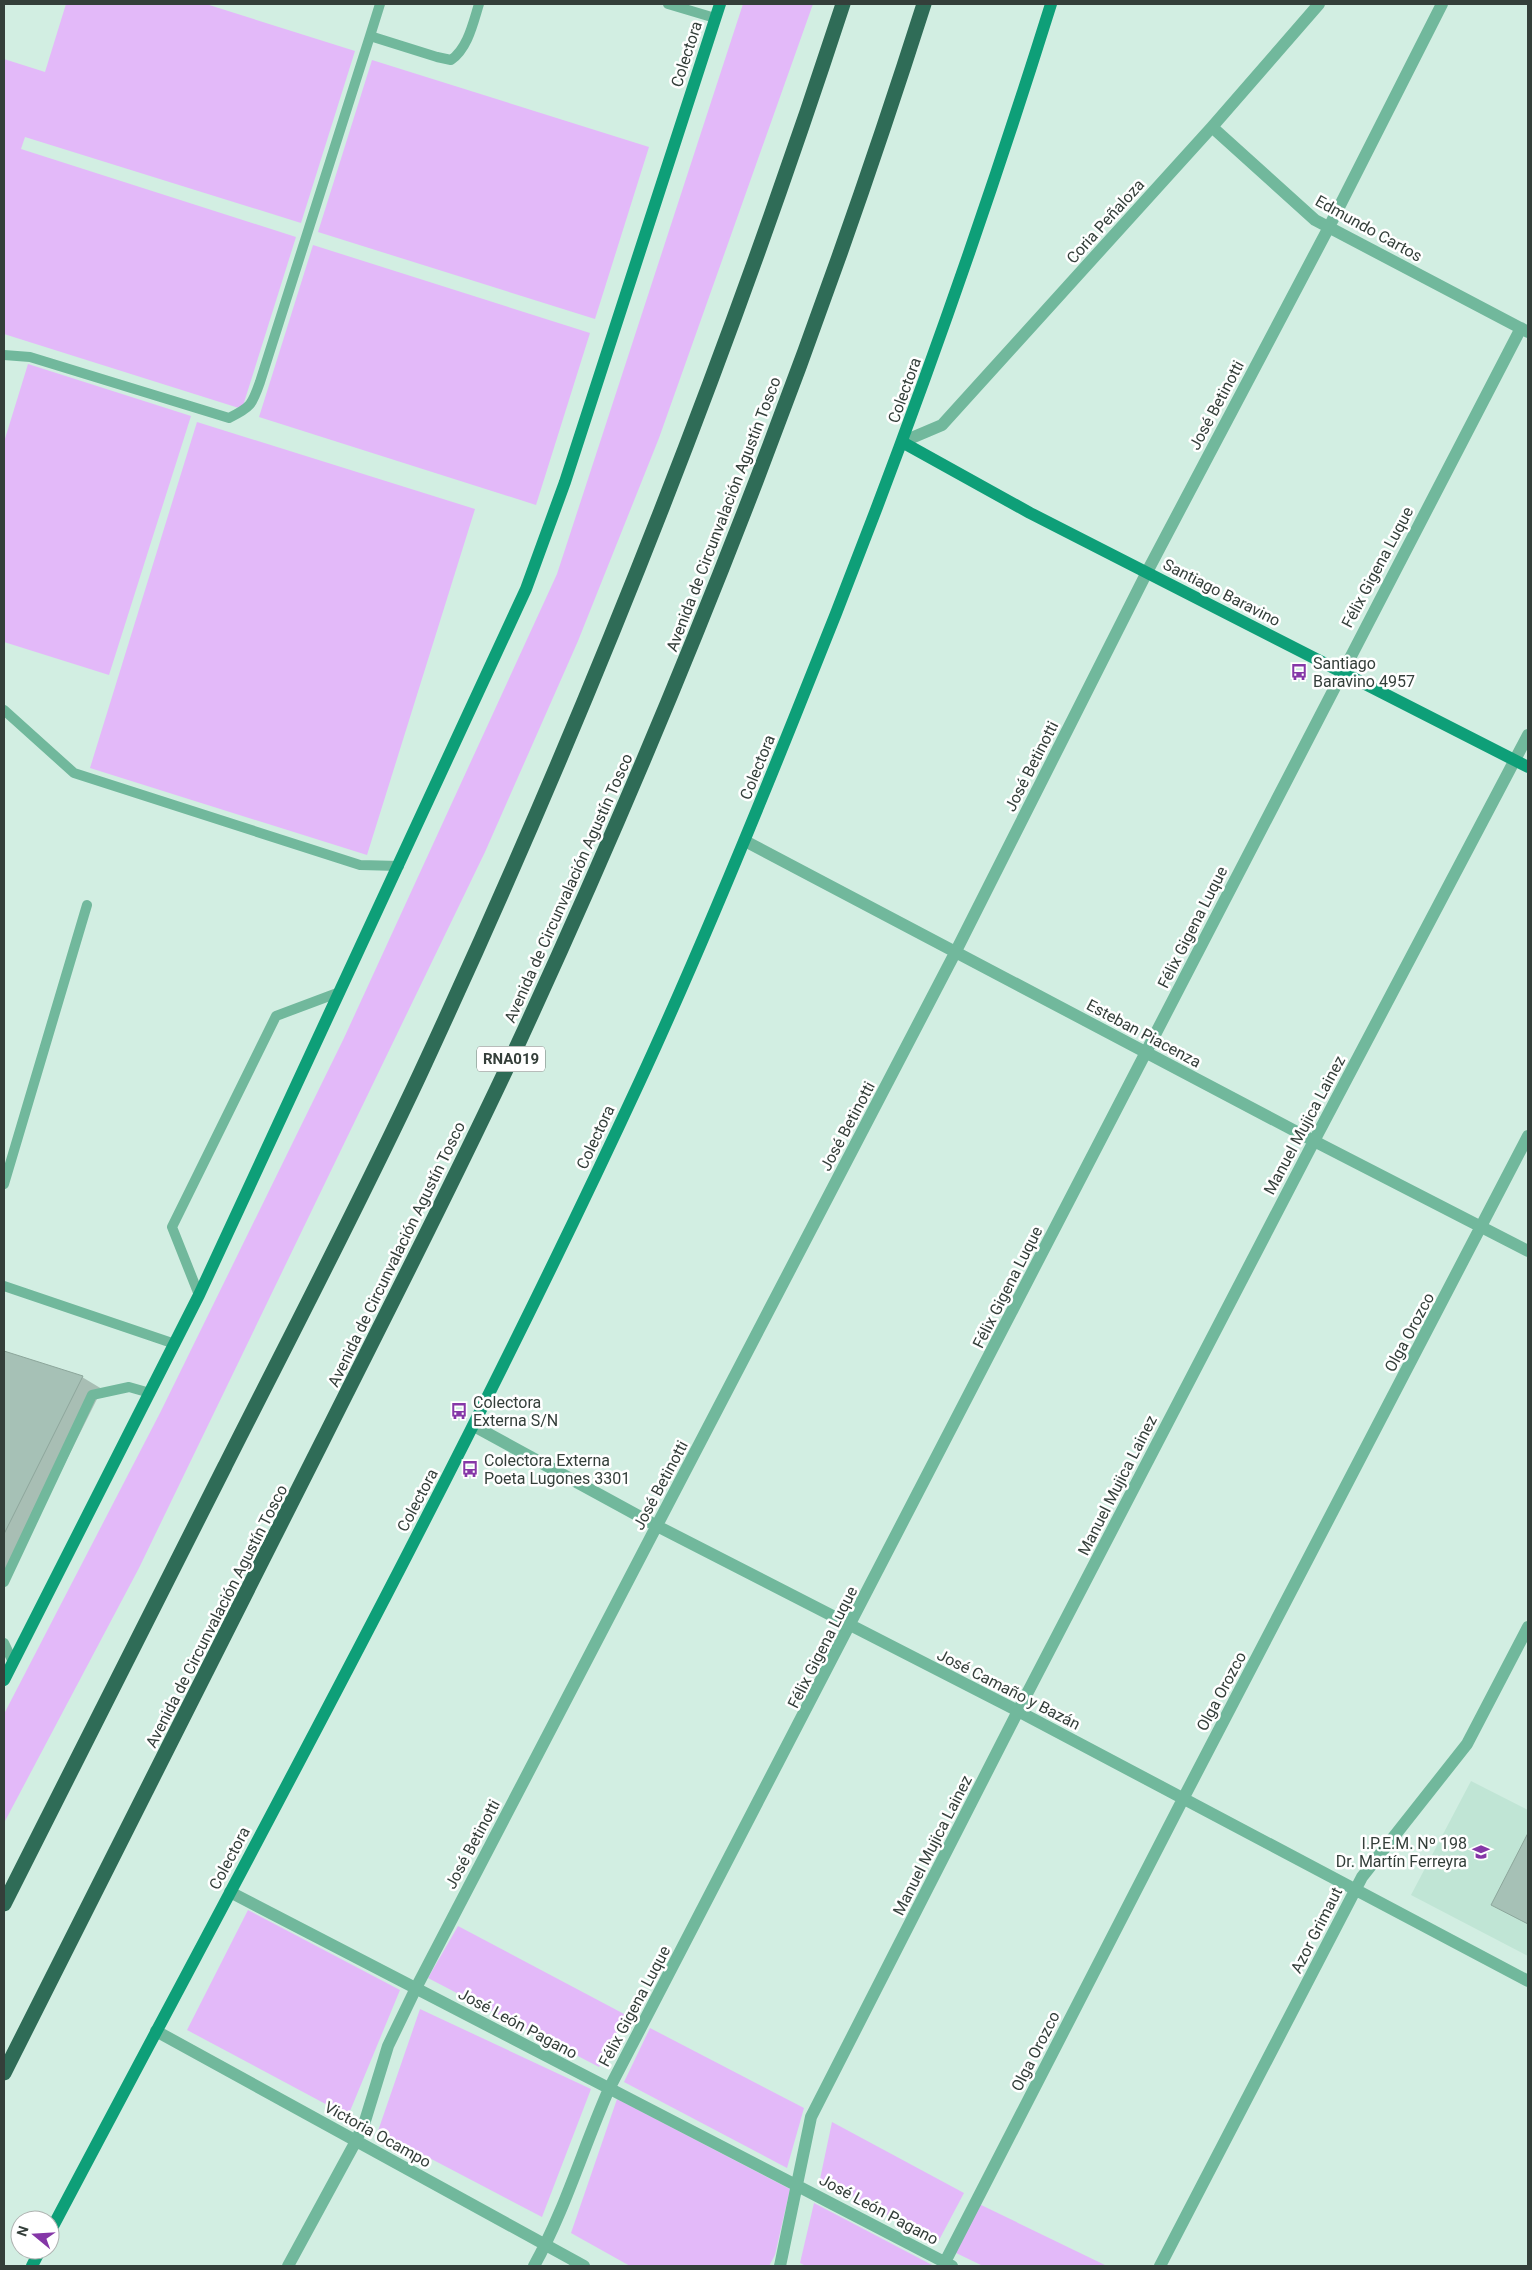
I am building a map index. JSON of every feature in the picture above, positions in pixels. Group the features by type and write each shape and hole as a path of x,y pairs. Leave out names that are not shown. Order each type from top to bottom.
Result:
{"highway":[{"path":"4,1904 374,1171 500,896 643,557 715,372 810,106 843,4"},
{"name":"Avenida de Circunvalación Agustín Tosco","path":"4,2073 424,1240 517,1047 562,948 686,658 777,423 860,196 924,4"}],"main road":[{"name":"Colectora","path":"4,1680 199,1296 502,644 548,534 720,4"},
{"name":"Colectora","path":"60,2213 474,1426 641,1079 745,842 823,648 902,442 976,236 1050,4"},
{"name":"Santiago Baravino","path":"902,442 1030,513 1528,767"}],"street":[{"name":"Coria Peñaloza","path":"902,442 942,425 1212,127 1318,4"},
{"name":"José Betinotti","path":"288,2266 356,2141 365,2121 388,2046 416,1988 955,953 1147,572 1329,227 1442,4"},
{"name":"Edmundo Cartos","path":"1212,127 1302,210 1329,227 1524,330"},
{"name":"Félix Gigena Luque","path":"534,2266 559,2218 609,2089 851,1626 1341,671 1524,330"},
{"name":"Manuel Mujica Lainez","path":"780,2266 811,2117 1018,1711 1314,1141 1528,735"},
{"name":"Esteban Piacenza","path":"745,842 1314,1141 1528,1251"},
{"name":"Olga Orozco","path":"948,2264 1183,1799 1528,1136"},
{"name":"José Camaño y Bazán","path":"474,1426 657,1526 1018,1711 1528,1981"},
{"name":"Azor Grimaut","path":"1160,2266 1355,1889 1370,1865 1467,1744 1528,1627"},
{"name":"José León Pagano","path":"230,1892 609,2089 798,2184 948,2264"},
{"name":"Victoria Ocampo","path":"156,2031 584,2266"}],"lane":[{"path":"4,355 30,357 229,418 247,409 254,399 260,382 380,4"},
{"path":"370,36 437,58 450,60 459,54 470,31 479,4"},
{"path":"668,4 715,18"},
{"path":"4,710 74,773 360,865 398,866"},
{"path":"4,1184 88,905"},
{"path":"199,1296 172,1227 276,1016 340,992"},
{"path":"4,1286 175,1344"},
{"path":"4,1582 92,1395 129,1386 150,1393"},
{"path":"4,1643 13,1662"}],"shaded area":[{"path":"66,4 206,4 355,51 301,223 25,137 21,149 296,237 242,409 4,334 4,59 45,72"},
{"path":"743,4 813,4 659,438 578,641 485,852 139,1568 4,1823 4,1714 161,1411 344,1038 557,574"},
{"path":"372,60 649,147 595,319 318,232"},
{"path":"313,245 590,333 536,505 259,417"},
{"path":"28,364 191,416 109,675 4,642 4,442"},
{"path":"197,422 475,509 367,855 90,768"},
{"name":"I.P.E.M. Nº 198 Dr. Martín Ferreyra","path":"1471,1781 1528,1810 1528,1956 1411,1895"},
{"path":"248,1910 400,1990 348,2116 187,2030"},
{"path":"458,1926 626,2015 599,2067 428,1978"},
{"path":"420,2009 591,2089 542,2217 378,2131"},
{"path":"650,2028 804,2108 787,2168 624,2082"},
{"path":"617,2099 790,2189 775,2255 769,2266 630,2266 571,2233"},
{"path":"832,2122 964,2193 938,2242 820,2179"},
{"path":"814,2203 934,2266 806,2266 800,2263"},
{"path":"977,2203 1107,2266 983,2266 954,2252"}],"building":[{"path":"4,1351 83,1376 4,1534"},
{"path":"1528,1833 1528,1924 1491,1905"}],"place":[{"name":"Santiago Baravino 4957","path":"1299,672"},
{"name":"Colectora Externa S/N","path":"459,1411"},
{"name":"Colectora Externa Poeta Lugones 3301","path":"470,1469"},
{"name":"I.P.E.M. Nº 198 Dr. Martín Ferreyra","path":"1481,1852"}]}
